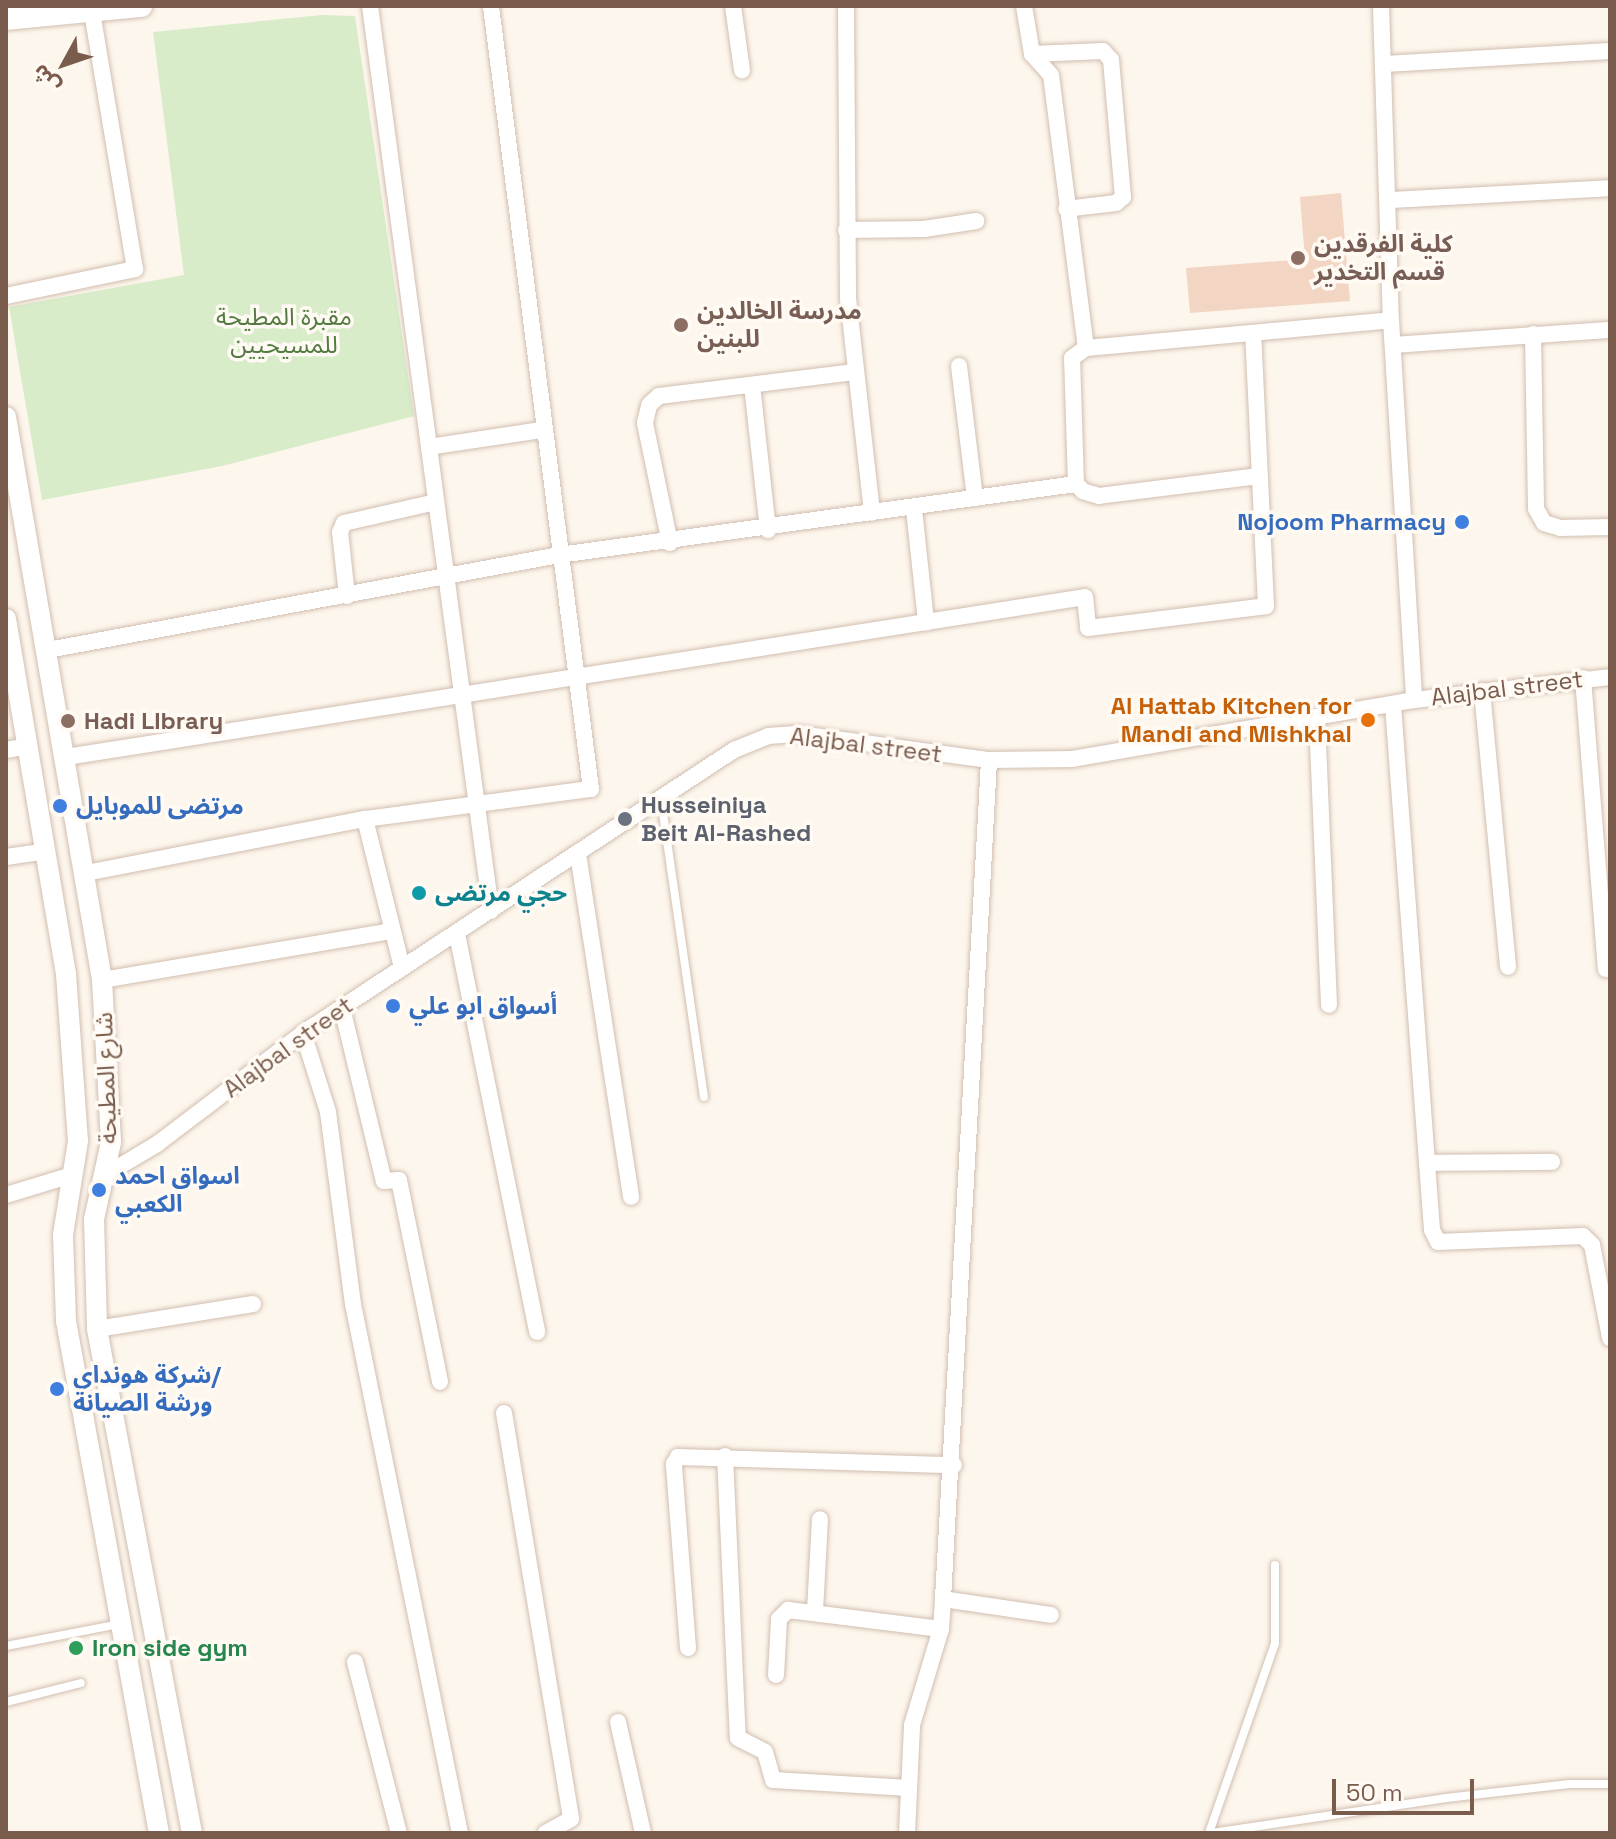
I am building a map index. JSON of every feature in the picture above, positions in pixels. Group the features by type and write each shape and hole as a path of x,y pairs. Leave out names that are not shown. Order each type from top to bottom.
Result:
{"main road":[{"path":"6,19 141,6"}],"street":[{"path":"370,6 491,911"},
{"path":"86,873 365,819 479,808 591,789 578,675 542,430 491,6"},
{"path":"733,6 742,70"},
{"path":"846,6 846,230 855,372 872,513"},
{"path":"1024,6 1032,54 1051,75 1086,348"},
{"path":"1381,6 1390,200 1391,320 1414,700"},
{"path":"6,296 135,269 92,12"},
{"path":"1032,54 1103,51 1111,60 1123,197 1116,203 1066,209"},
{"path":"1384,64 1610,51"},
{"path":"1390,200 1610,188"},
{"path":"846,230 924,229 976,221"},
{"path":"1076,484 1072,358 1086,348 1391,320"},
{"path":"1394,345 1610,330"},
{"path":"1533,334 1536,509 1544,523 1560,528 1610,527"},
{"path":"66,757 461,692 1085,597 1088,628 1266,606 1253,335"},
{"path":"959,366 975,498"},
{"path":"670,543 645,423 649,405 659,396 855,372"},
{"path":"752,385 768,530"},
{"name":"شارع المطيحة","path":"6,417 77,818 102,980 111,1142 94,1219 97,1329 192,1833"},
{"path":"429,447 542,430"},
{"path":"48,650 559,555 768,530 1076,484 1099,496 1259,476"},
{"path":"347,596 340,532 344,523 436,502"},
{"path":"914,509 926,622"},
{"name":"شارع المطيحة","path":"6,619 43,823 66,974 78,1141 63,1235 64,1293 89,1458 159,1833"},
{"name":"Alajbal street","path":"105,1175 157,1144 303,1033 402,967 457,934 734,750 768,736 799,734 989,760 1072,759 1414,700 1610,677"},
{"path":"1583,678 1606,969"},
{"path":"1482,691 1508,967"},
{"path":"1393,705 1432,1230 1438,1242 1583,1236 1592,1245 1610,1338"},
{"path":"1317,719 1329,1005"},
{"path":"6,750 29,746"},
{"path":"907,1833 912,1725 941,1629 954,1465 989,760"},
{"path":"43,823 77,818"},
{"path":"365,819 402,967"},
{"path":"6,857 47,851"},
{"path":"578,854 631,1197"},
{"path":"102,980 392,931"},
{"path":"457,934 537,1332"},
{"path":"342,1008 384,1181 399,1180 440,1382"},
{"path":"303,1033 328,1112 353,1304 460,1833"},
{"path":"1427,1163 1552,1162"},
{"path":"6,1195 72,1175"},
{"path":"97,1329 253,1304"},
{"path":"504,1413 571,1819 546,1833"},
{"path":"89,1458 120,1453"},
{"path":"688,1648 674,1464 685,1454 954,1465"},
{"path":"725,1456 738,1738 765,1752 773,1780 909,1788"},
{"path":"815,1611 820,1519"},
{"path":"943,1599 1051,1615"},
{"path":"776,1675 779,1619 788,1610 941,1629"},
{"path":"355,1662 399,1833"},
{"path":"618,1722 643,1833"}],"lane":[{"path":"661,799 704,1097"},
{"path":"1275,1565 1275,1643 1210,1833 1446,1798 1569,1784 1610,1784"},
{"path":"6,1646 120,1623"},
{"path":"6,1702 81,1683"}],"green space":[{"name":"مقبرة المطيحة للمسيحيين","path":"322,15 355,16 414,416 222,466 42,500 9,307 184,275 153,32"}],"building":[{"path":"1341,193 1350,301 1190,313 1186,268 1305,259 1300,197"}],"place":[{"name":"كلية الفرقدين قسم التخدير","path":"1298,258"},
{"name":"مدرسة الخالدين للبنين","path":"681,325"},
{"name":"Nojoom Pharmacy","path":"1462,522"},
{"name":"Al Hattab Kitchen for Mandi and Mishkhal","path":"1368,720"},
{"name":"Hadi LIbrary","path":"68,721"},
{"name":"مرتضى للموبايل","path":"60,806"},
{"name":"Husseiniya Beit Al-Rashed","path":"625,819"},
{"name":"حجي مرتضى","path":"419,893"},
{"name":"أسواق ابو علي","path":"393,1006"},
{"name":"اسواق احمد الكعبي","path":"99,1190"},
{"name":"شركة هونداي/ ورشة الصيانة","path":"57,1389"},
{"name":"Iron side gym","path":"76,1648"}]}
